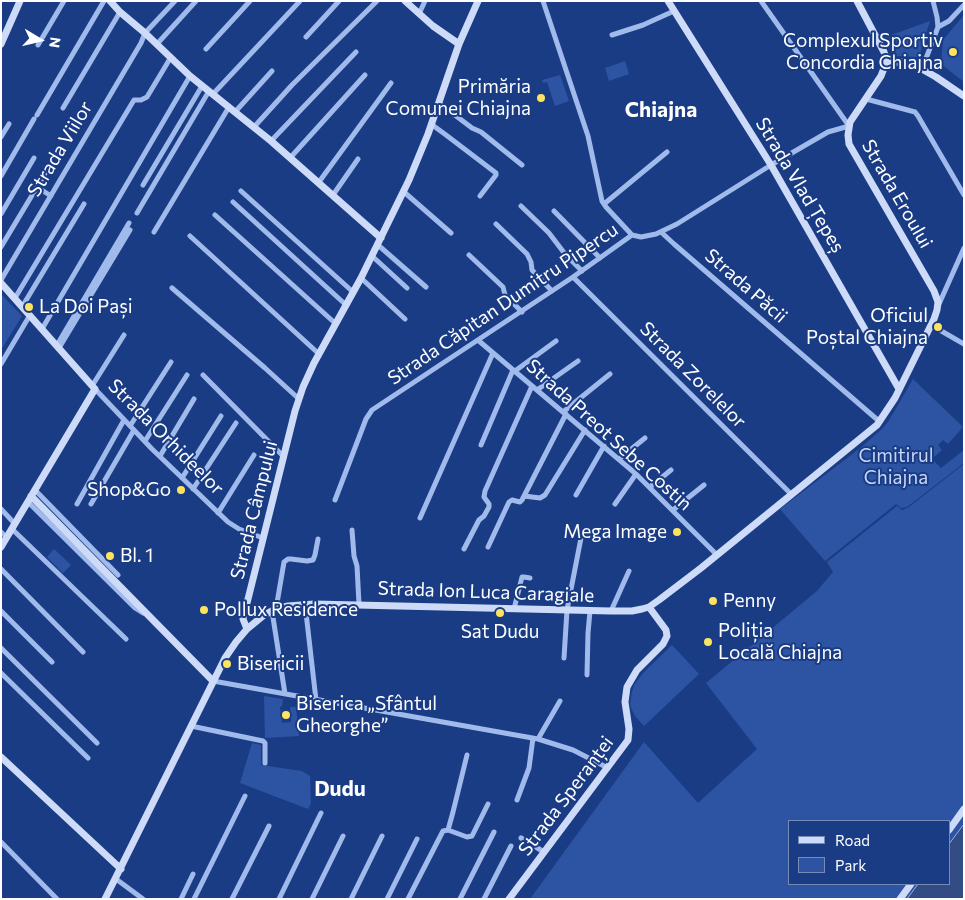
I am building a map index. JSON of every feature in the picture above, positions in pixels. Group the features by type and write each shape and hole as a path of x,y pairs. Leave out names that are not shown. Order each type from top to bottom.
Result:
{"street":[{"path":"1,44 20,1"},
{"path":"38,45 64,1"},
{"name":"Strada Viilor","path":"1,176 104,1"},
{"name":"Strada Viilor","path":"1,281 142,44 145,33 175,1"},
{"path":"157,44 196,1"},
{"path":"206,49 250,1"},
{"path":"137,213 211,93 300,1"},
{"path":"306,37 339,1"},
{"path":"254,127 292,85 377,1"},
{"path":"405,1 445,36 460,44"},
{"path":"419,14 425,1"},
{"name":"Strada Câmpului","path":"246,629 243,619 299,399 310,370 361,278 404,192 422,150 460,44 478,1"},
{"path":"543,1 588,136 601,197 604,204 632,235"},
{"name":"Strada Vlad Țepeș","path":"668,1 772,165 899,389"},
{"path":"761,1 849,126"},
{"path":"857,1 884,52 886,64 902,62 922,68 964,96"},
{"path":"922,68 938,27 933,1"},
{"path":"114,3 120,12 190,76 334,195 426,287"},
{"path":"938,27 949,21 964,6"},
{"path":"612,34 636,28 674,11"},
{"name":"Strada Viilor","path":"63,108 120,12"},
{"path":"270,141 356,52"},
{"path":"15,298 134,100 141,100 147,97 171,57"},
{"name":"Strada Eroului","path":"886,64 881,76 851,120 848,135 849,144 936,296 938,306"},
{"path":"154,232 232,109 272,71"},
{"path":"290,158 365,75"},
{"path":"42,329 190,76"},
{"path":"319,182 391,83"},
{"path":"143,185 202,86"},
{"path":"866,99 915,112 964,195"},
{"path":"439,102 522,165"},
{"path":"1,137 9,124"},
{"path":"432,124 496,173 480,196"},
{"name":"Strada Căpitan Dumitru Pipercu","path":"335,500 372,410 573,278 632,235 641,237 661,232 685,220 828,132 849,126"},
{"path":"604,204 667,152"},
{"path":"1,214 34,158"},
{"path":"334,195 358,159"},
{"path":"1,247 49,167"},
{"path":"37,187 51,196"},
{"path":"241,191 353,292"},
{"path":"404,192 451,233"},
{"path":"233,202 346,305"},
{"path":"22,307 84,204"},
{"path":"521,206 582,271"},
{"path":"554,211 600,258"},
{"path":"215,215 336,324"},
{"path":"58,347 129,223"},
{"path":"496,224 527,254 532,270 552,291"},
{"path":"58,347 130,230"},
{"name":"Strada Păcii","path":"661,232 880,422"},
{"path":"190,236 319,354"},
{"path":"938,306 964,248"},
{"path":"469,255 503,288 505,295 522,312"},
{"path":"372,256 407,288"},
{"path":"361,278 405,319"},
{"name":"Strada Zorelelor","path":"573,278 792,494"},
{"name":"Strada Orhideelor","path":"1,281 94,388 193,489 236,527 263,538"},
{"path":"172,288 299,399"},
{"name":"Strada Ion Luca Caragiale","path":"106,899 212,680 246,629 257,620 274,610 305,604 590,611 632,611 649,607 880,422 932,325 938,306"},
{"path":"1,364 30,315"},
{"path":"932,325 964,344"},
{"path":"1,547 124,335"},
{"name":"Strada Preot Sebe Costin","path":"479,341 636,474 717,554"},
{"path":"481,445 514,370 556,341"},
{"path":"420,518 493,353"},
{"path":"464,549 488,507 489,504 484,497 485,491 535,388 578,361"},
{"path":"91,504 132,428 171,362"},
{"path":"488,547 509,502 512,500 521,501 524,496 564,413 610,374"},
{"path":"145,441 187,375"},
{"path":"202,376 284,457"},
{"path":"160,456 194,399"},
{"path":"182,478 221,416"},
{"path":"77,504 124,420"},
{"path":"193,489 236,423"},
{"path":"524,496 540,498 545,495 585,430"},
{"path":"619,459 645,438"},
{"path":"576,495 604,446"},
{"path":"218,513 254,455"},
{"path":"650,487 671,470"},
{"path":"615,504 636,474"},
{"path":"673,510 704,485"},
{"path":"32,496 118,575"},
{"path":"32,496 212,680 536,739 573,750 608,768"},
{"path":"1,509 14,527 126,639"},
{"path":"352,530 354,556 357,566 359,604"},
{"path":"564,658 567,610 582,538"},
{"path":"285,694 274,610 284,562 289,559 313,560 318,539"},
{"path":"1,569 83,652"},
{"path":"611,611 630,571"},
{"path":"514,609 522,577 530,578"},
{"path":"305,604 316,700"},
{"name":"Strada Speranței","path":"509,899 628,740 626,692 642,664 663,644 667,636 666,630 649,607"},
{"path":"1,611 52,662"},
{"path":"587,675 590,611"},
{"path":"1,648 97,743"},
{"path":"1,673 88,758"},
{"path":"517,800 529,768 536,739 560,701"},
{"path":"191,726 263,741 264,763"},
{"path":"448,830 467,755"},
{"path":"1,757 121,869"},
{"path":"194,899 244,796"},
{"path":"408,899 442,833 448,830 468,837 472,836 488,804"},
{"path":"950,829 964,809"},
{"path":"279,899 321,814"},
{"path":"232,899 268,826"},
{"path":"460,899 494,832"},
{"path":"312,899 343,836"},
{"path":"351,899 382,836"},
{"path":"521,838 544,852"},
{"path":"388,899 417,839"},
{"path":"1,842 57,899"},
{"path":"484,899 511,846"},
{"path":"181,899 193,874"},
{"path":"116,879 143,899"},
{"path":"900,899 910,885"}],"green space":[{"name":"Complexul Sportiv Concordia Chiajna","path":"964,15 964,82 941,64 943,40"},
{"path":"930,21 920,54 917,57 894,56 883,38"},
{"path":"625,61 629,74 609,81 605,68"},
{"path":"560,75 569,101 555,106 547,82 543,83 542,80"},
{"path":"1,294 22,316 1,350"},
{"name":"Cimitirul Chiajna","path":"913,379 963,427 948,444 943,440 938,445 942,450 932,459 941,468 964,450 964,463 907,507 901,508 896,504 825,561 780,509 859,449 882,429"},
{"path":"964,464 964,824 950,843 950,820 788,820 788,885 917,885 907,899 530,899 644,742 698,803 757,749 706,683 817,591 833,572 827,562 897,506 902,510 909,507"},
{"path":"54,549 71,565 63,573 47,557"},
{"path":"672,645 699,674 644,726 635,716 630,704 634,685 644,672"},
{"path":"264,696 283,699 282,706 280,707 282,723 291,722 290,707 296,707 299,736 265,738"},
{"path":"252,743 261,745 261,765 302,771 310,776 311,803 308,809 240,783"}],"shaded area":[{"path":"964,824 964,899 907,899 917,885 950,885 950,843"}],"place":[{"name":"Complexul Sportiv Concordia Chiajna","path":"953,52"},
{"name":"Primăria Comunei Chiajna","path":"541,98"},
{"name":"La Doi Pași","path":"29,307"},
{"name":"Oficiul Poștal Chiajna","path":"938,327"},
{"name":"Shop&Go","path":"181,490"},
{"name":"Mega Image","path":"677,532"},
{"name":"Bl. 1","path":"110,556"},
{"name":"Penny","path":"713,601"},
{"name":"Pollux Residence","path":"204,610"},
{"name":"Sat Dudu","path":"500,613"},
{"name":"Poliția Locală Chiajna","path":"708,642"},
{"name":"Bisericii","path":"227,664"},
{"name":"Biserica „Sfântul Gheorghe”","path":"286,715"}],"district":[{"name":"Chiajna","path":"661,110"},
{"name":"Dudu","path":"340,789"}]}
